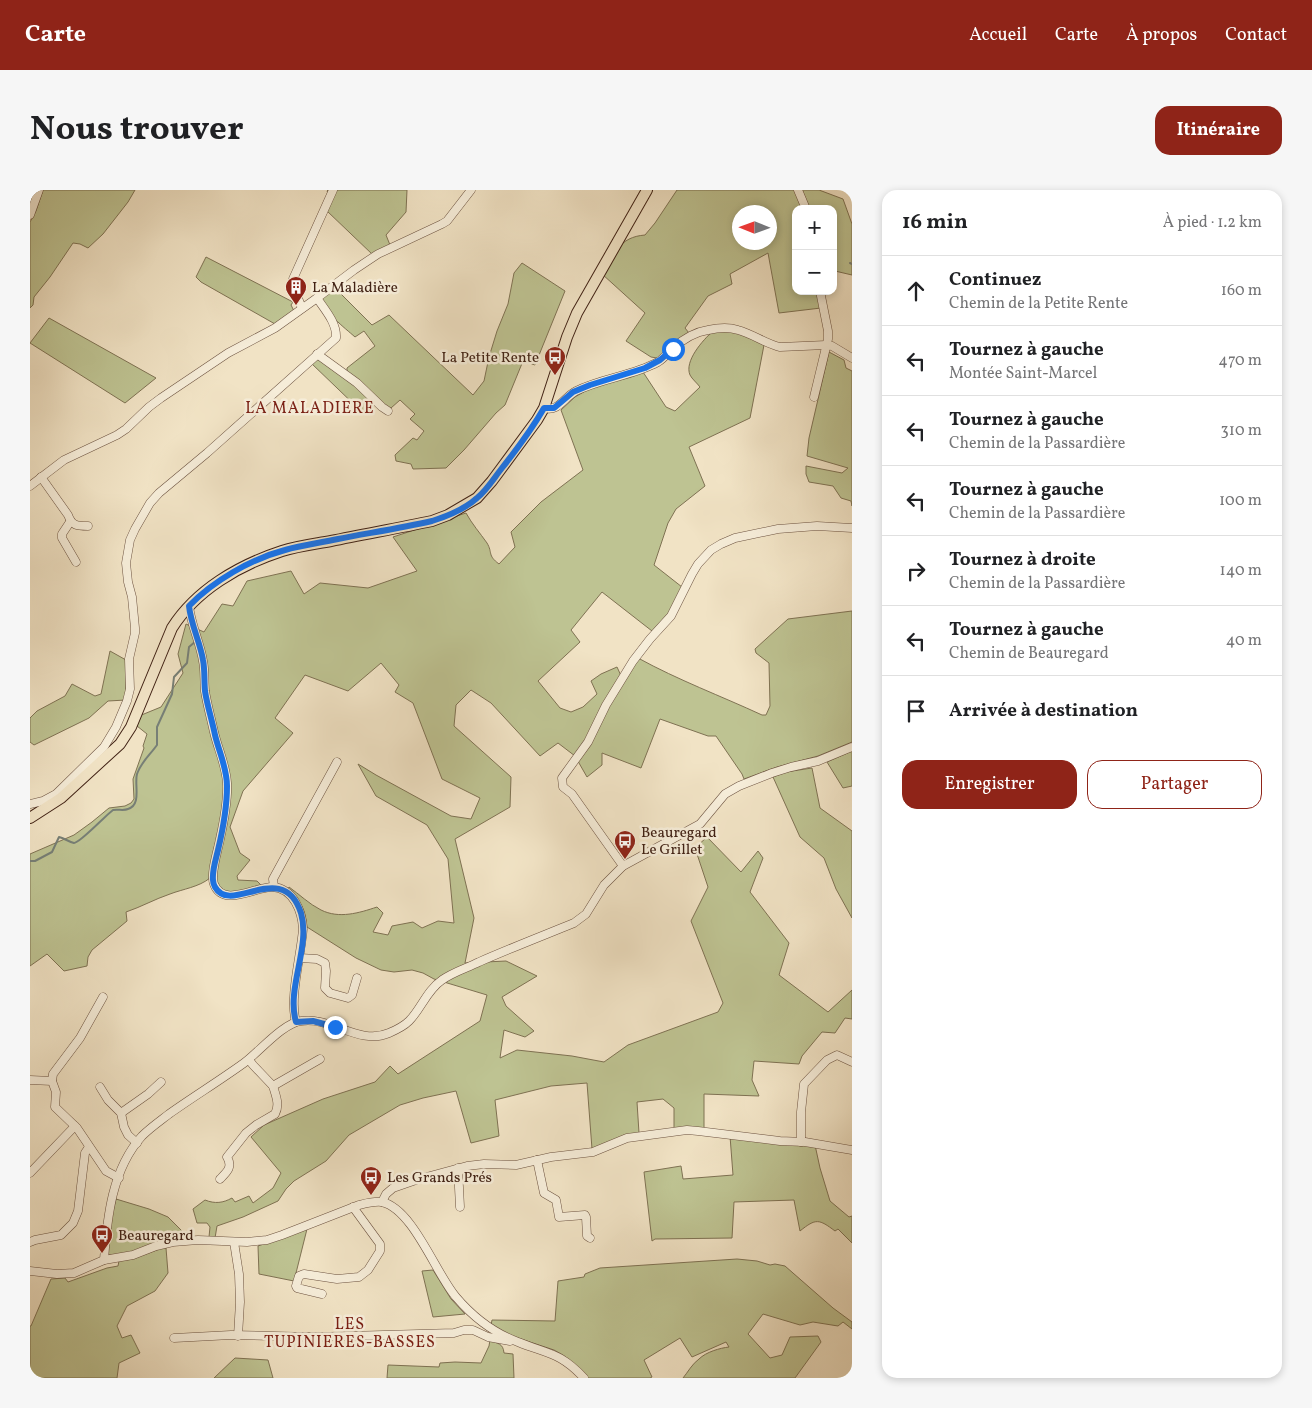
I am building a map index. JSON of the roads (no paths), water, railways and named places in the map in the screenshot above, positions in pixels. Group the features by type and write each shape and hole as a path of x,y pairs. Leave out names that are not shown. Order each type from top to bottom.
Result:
{"main road":[{"path":"30,818 112,753 126,735 172,628 198,596 248,565 277,553 432,521 448,515 477,498 522,442 544,408 576,313 647,190"}],"street":[{"path":"30,215 39,190"},
{"path":"302,308 293,279 333,190"},
{"path":"30,486 64,460 126,429 161,398 228,354 265,334 378,254 447,221 471,190"},
{"path":"798,190 804,205"},
{"path":"814,397 828,331 821,295"},
{"path":"30,804 59,796 104,747 116,727 127,701 130,689 128,659 135,628 126,564 130,540 145,512 160,493 336,338 335,326 317,298"},
{"path":"544,408 554,408 573,392 590,385 645,368 660,360 688,337 706,330 736,329 773,346 780,347 826,344 852,358"},
{"path":"317,354 352,379 382,408 388,411"},
{"path":"41,477 68,515 70,522 76,525 88,526"},
{"path":"70,522 62,534 62,538 76,562"},
{"path":"623,866 572,794 564,787 562,778 588,742 606,705 632,661 671,616 689,578 703,557 711,550 735,538 769,531 817,526 852,528"},
{"path":"189,606 190,619 204,662 205,693 224,766 227,785 221,837 213,880 217,890 230,896 274,887 289,895 298,906 303,929 294,996 296,1022"},
{"path":"104,1260 107,1222 119,1178 124,1163 143,1134 249,1060 286,1028 296,1022 313,1021 364,1036 379,1036 390,1033 408,1022 441,980 574,923 586,914 604,885 623,866 700,824 720,798 739,786 791,767 825,759 852,747"},
{"path":"274,887 273,879 337,762"},
{"path":"300,958 317,959 325,963 325,988 330,993 350,997 357,978"},
{"path":"103,997 80,1038 53,1074 52,1081 56,1092 55,1107 75,1126 106,1171 119,1178"},
{"path":"801,1142 801,1112 804,1084 827,1060 837,1056 852,1062"},
{"path":"273,1086 320,1058"},
{"path":"220,1179 229,1168 227,1157 246,1133 256,1124 277,1112 277,1102 273,1086 249,1060"},
{"path":"30,1080 52,1081"},
{"path":"121,1113 148,1094 161,1082"},
{"path":"100,1087 108,1100 121,1113 128,1135 137,1143"},
{"path":"30,1173 75,1126"},
{"path":"382,1202 386,1194 393,1188 458,1168 484,1164 516,1165 551,1157 593,1152 627,1138 686,1130 801,1142 852,1150"},
{"path":"30,1242 61,1235 73,1223 78,1211 86,1153 89,1147"},
{"path":"537,1160 544,1193 556,1200 560,1216 585,1215 588,1236 590,1238"},
{"path":"458,1168 460,1208"},
{"path":"30,1271 67,1274 80,1271 104,1260 133,1256 156,1246 173,1242 198,1240 247,1242 267,1240 353,1207 370,1202 382,1202 398,1210 408,1221 449,1288 469,1311 495,1331 517,1342 556,1355 584,1378"},
{"path":"322,1294 298,1288 296,1286 299,1276 304,1274 337,1279 360,1277 368,1270 380,1251 380,1244 353,1207"},
{"path":"234,1242 239,1274 238,1336"},
{"path":"174,1338 238,1336 313,1337 454,1333 473,1330 488,1337 517,1342"}],"waterway":[{"path":"30,861 35,861 52,852 59,837 74,843 77,842 113,810 126,810 132,807 137,794 137,774 143,762 157,745 157,727 172,694 174,677 187,663 189,647 196,641"}],"place":[{"name":"La Maladière","path":"296,306"},
{"name":"La Petite Rente","path":"555,376"},
{"name":"Beauregard Le Grillet","path":"625,860"},
{"name":"Les Grands Prés","path":"371,1196"},
{"name":"Beauregard","path":"102,1254"}],"district":[{"name":"LA MALADIERE","path":"310,407"},
{"name":"LES TUPINIERES-BASSES","path":"350,1332"}]}
